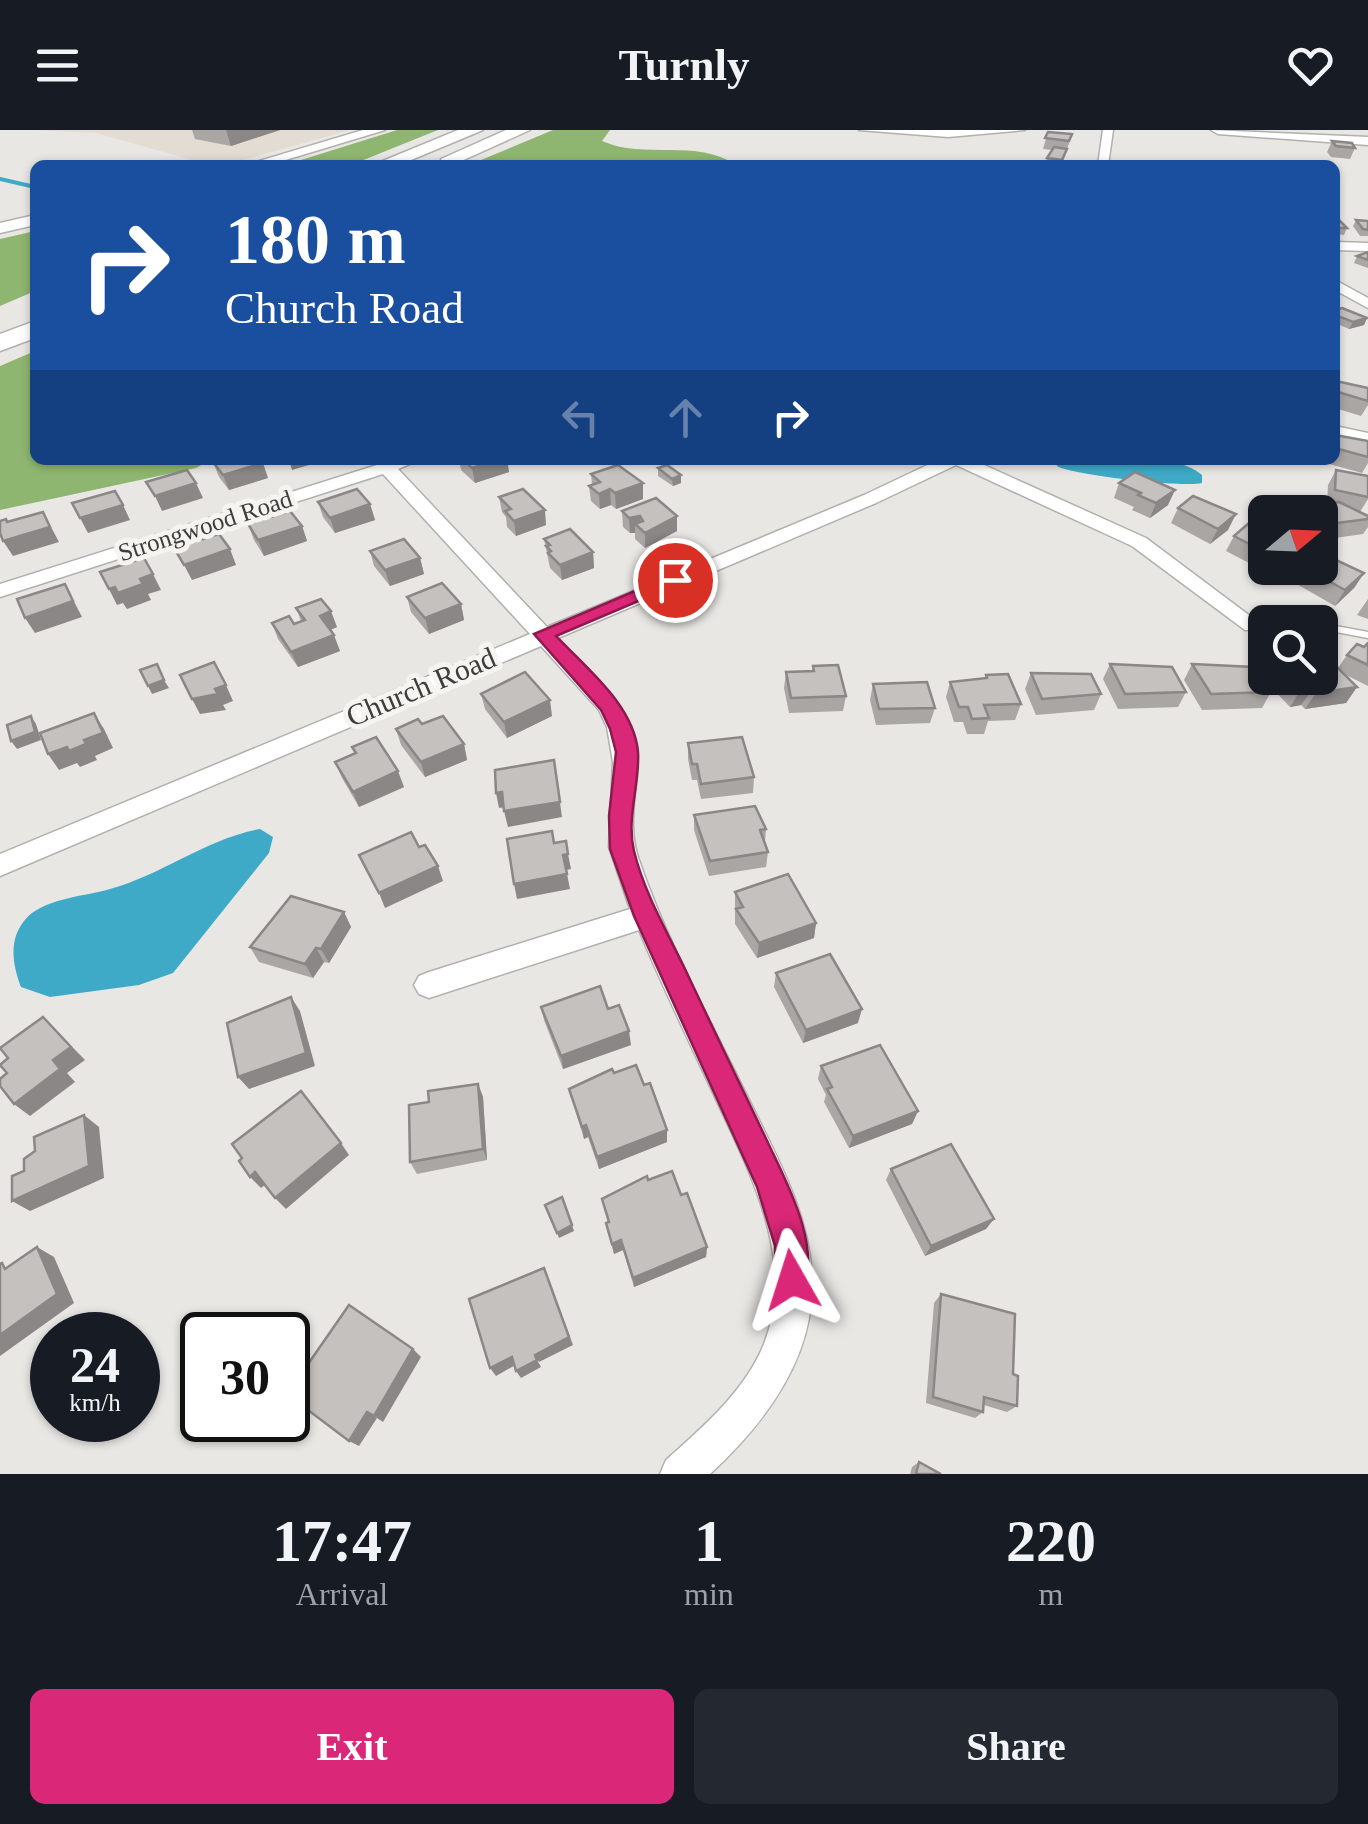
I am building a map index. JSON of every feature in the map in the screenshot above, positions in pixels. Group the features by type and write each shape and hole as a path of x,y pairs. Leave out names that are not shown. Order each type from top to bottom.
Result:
{"highway":[{"path":"395,160 474,130"},
{"path":"446,160 521,130"},
{"path":"0,343 30,331"}],"main road":[{"path":"271,160 378,130"},
{"path":"1218,130 1368,141"},
{"path":"0,228 30,221"}],"street":[{"path":"864,130 964,134 1020,130"},
{"path":"1104,160 1108,130"},
{"path":"1340,246 1368,248"},
{"path":"1340,287 1368,304"},
{"path":"1340,431 1368,438"},
{"name":"Strongwood Road","path":"0,591 383,465"},
{"path":"387,465 609,706 621,729 627,752 620,816 622,849 646,916 772,1184 791,1246 792,1313 768,1376 740,1421 680,1474"},
{"name":"Church Road","path":"0,865 945,465"},
{"path":"967,465 1139,542 1163,556 1202,591 1248,619"},
{"path":"429,985 646,916"}],"lane":[{"path":"1338,630 1368,636"}],"shaded area":[{"path":"33,130 350,130 243,160 192,160 96,133"}],"green space":[{"path":"397,130 438,130 363,160 301,160"},
{"path":"553,130 610,130 602,141 635,149 705,153 727,160 481,160"},
{"path":"30,232 30,293 0,306 0,239"},
{"path":"30,353 30,465 201,465 0,510 0,366"}],"water":[{"path":"1182,465 1202,475 1202,483 1105,477 1057,466"},
{"path":"260,829 273,837 269,853 173,973 139,985 50,997 21,987 14,962 16,937 24,921 41,907 129,883 221,841"}],"building":[{"path":"1048,132 1072,134 1069,141 1045,138"},
{"path":"1332,141 1352,143 1355,148 1336,146"},
{"path":"1054,147 1067,149 1062,160 1047,158"},
{"path":"1356,220 1368,221 1368,230 1363,229"},
{"path":"1340,309 1367,318 1353,322 1340,317"},
{"path":"1340,382 1368,388 1368,401 1340,393"},
{"path":"1340,436 1368,441 1368,457 1340,449"},
{"path":"215,465 256,465 223,475"},
{"path":"618,465 643,483 599,494 589,486 600,482 591,474"},
{"path":"667,465 681,475 672,479 658,468"},
{"path":"187,470 196,483 155,496 146,482"},
{"path":"1336,470 1368,476 1368,497 1335,490"},
{"path":"1135,472 1175,490 1156,503 1138,495 1141,493 1119,483"},
{"path":"357,489 370,504 330,518 318,502"},
{"path":"523,489 545,510 514,521 505,511 511,509 499,497"},
{"path":"115,491 123,505 80,518 72,503"},
{"path":"1193,496 1236,514 1218,529 1178,508"},
{"path":"656,498 677,516 645,533 635,524 643,521 640,516 629,518 622,511"},
{"path":"1338,502 1368,516 1368,519 1338,523"},
{"path":"290,511 302,526 258,540 248,524"},
{"path":"43,512 50,527 3,541 0,521"},
{"path":"1248,524 1248,543 1234,536"},
{"path":"570,529 593,552 560,565 548,553 551,551 546,546 550,545 544,539"},
{"path":"219,534 230,549 184,565 174,548"},
{"path":"404,539 420,558 385,570 370,551"},
{"path":"144,558 153,574 140,579 143,584 118,593 115,587 109,589 100,572"},
{"path":"1338,561 1364,573 1345,590 1336,585"},
{"path":"442,583 461,604 425,618 407,597"},
{"path":"65,584 73,601 25,618 17,599"},
{"path":"321,599 331,611 320,616 334,635 291,652 272,623 289,616 294,624 305,620 296,608"},
{"path":"1368,643 1368,665 1347,655 1357,644 1364,647"},
{"path":"214,662 226,685 215,689 218,694 192,699 180,675"},
{"path":"157,664 164,680 148,686 140,670"},
{"path":"1110,664 1172,667 1186,692 1125,694"},
{"path":"1192,664 1248,667 1248,693 1211,694"},
{"path":"838,665 846,696 791,698 786,672"},
{"path":"1338,668 1357,687 1338,690"},
{"path":"525,672 550,700 504,722 481,694"},
{"path":"1031,673 1091,674 1101,694 1042,699"},
{"path":"1008,674 1021,704 984,705 989,718 972,719 968,707 959,707 950,682"},
{"path":"927,682 935,708 879,709 873,684"},
{"path":"94,713 103,733 69,751 67,747 48,754 40,733"},
{"path":"31,716 35,732 11,741 7,725"},
{"path":"443,716 464,744 421,762 396,729 418,719 422,724"},
{"path":"376,737 398,771 353,792 335,762 356,753 352,747"},
{"path":"742,737 754,777 701,784 688,743"},
{"path":"554,760 560,802 504,811 502,792 496,793 495,770"},
{"path":"755,806 766,829 760,830 768,852 710,861 694,815"},
{"path":"552,831 554,843 566,841 568,854 563,855 567,874 514,884 507,839"},
{"path":"411,832 419,847 425,845 438,866 379,893 359,855"},
{"path":"788,874 816,923 759,943 736,909 743,907 735,892"},
{"path":"291,896 344,912 321,949 316,948 305,964 250,947"},
{"path":"830,954 862,1009 806,1030 776,973"},
{"path":"600,986 608,1009 619,1005 629,1031 561,1056 541,1007"},
{"path":"291,997 306,1053 238,1077 227,1023"},
{"path":"43,1017 71,1047 53,1060 60,1069 14,1104 0,1086 0,1079 7,1073 0,1065 8,1058 0,1048"},
{"path":"880,1045 918,1111 853,1136 827,1089 832,1087 821,1066"},
{"path":"636,1065 644,1085 650,1083 667,1130 597,1157 569,1089 612,1069 614,1073"},
{"path":"478,1084 483,1149 410,1162 409,1105 429,1102 428,1091"},
{"path":"301,1091 341,1143 275,1198 255,1172 250,1177 232,1144"},
{"path":"84,1115 89,1166 12,1201 12,1176 24,1171 24,1159 35,1151 34,1137"},
{"path":"951,1144 994,1219 931,1246 891,1169"},
{"path":"672,1171 681,1195 687,1193 707,1247 633,1278 621,1240 612,1244 602,1199 647,1176 648,1180"},
{"path":"562,1197 572,1225 557,1233 545,1205"},
{"path":"37,1247 57,1294 0,1335 0,1264 5,1269"},
{"path":"544,1268 569,1337 535,1355 537,1360 516,1371 512,1357 490,1368 469,1299"},
{"path":"941,1294 1015,1314 1013,1374 1018,1376 1017,1406 984,1397 983,1412 933,1397"},
{"path":"349,1305 413,1349 374,1416 367,1412 349,1441 310,1412 310,1361"},
{"path":"919,1462 941,1474 916,1474"}],"waterway":[{"path":"0,179 30,186"}],"route":[{"path":"675,580 544,634 609,706 621,729 627,752 620,816 622,849 646,916 772,1184 791,1246 792,1280"}]}
